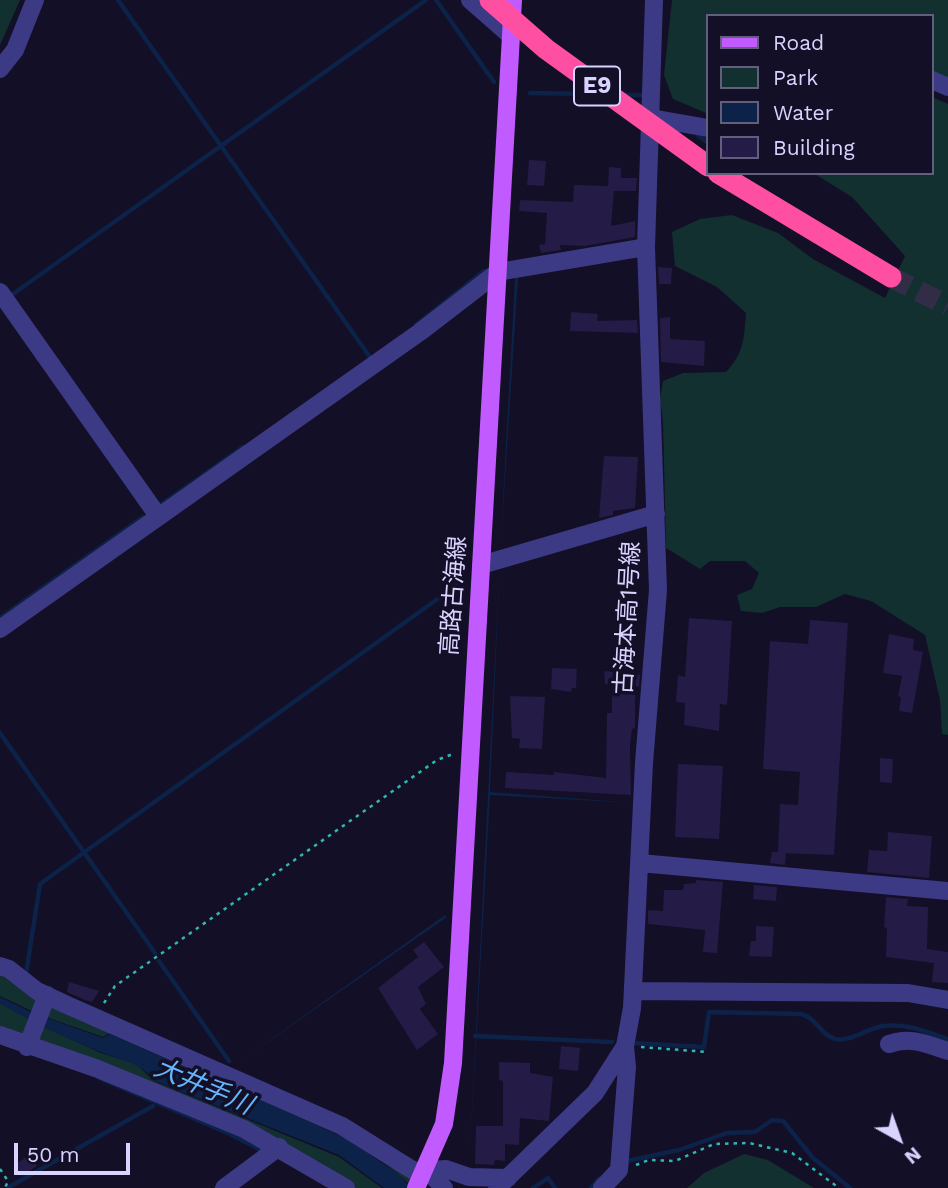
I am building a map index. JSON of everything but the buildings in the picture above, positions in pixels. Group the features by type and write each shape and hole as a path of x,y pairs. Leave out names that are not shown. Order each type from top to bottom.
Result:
{"highway":[{"name":"E9","path":"490,0 546,49 706,165"},
{"name":"E9","path":"511,0 554,39 706,152"},
{"path":"722,175 894,272"},
{"path":"740,175 817,229"}],"main road":[{"name":"高路古海線","path":"417,1187 444,1124 453,1063 511,0"}],"street":[{"path":"0,69 15,50 35,0"},
{"path":"470,0 511,36"},
{"name":"古海本高1号線","path":"502,1183 595,1093 625,1046 633,991 644,764 658,590 646,247 654,0"},
{"path":"650,118 706,128"},
{"path":"0,629 420,332 498,272 646,247"},
{"path":"0,292 158,516"},
{"path":"481,565 656,514"},
{"path":"640,863 948,891"},
{"path":"0,966 40,1011 97,1017 342,1126 414,1171 446,1169 469,1177 502,1183"},
{"path":"633,991 908,993 948,999"},
{"path":"27,1047 40,1011"},
{"path":"0,1035 27,1047 98,1069 244,1129 346,1188"},
{"path":"889,1044 901,1039 913,1040 948,1051"},
{"path":"602,1188 620,1170 627,1067 625,1046"},
{"path":"224,1188 279,1147"},
{"path":"426,1169 444,1188"}],"path":[{"path":"97,1017 107,995 115,986 438,760 469,748"},
{"path":"625,1046 707,1052"},
{"path":"620,1170 649,1160 675,1161 714,1144 740,1142 792,1153 839,1188"},
{"path":"0,1169 8,1181 5,1188"}],"green space":[{"path":"0,0 20,0 0,45"},
{"path":"672,0 948,0 948,79 934,74 934,14 706,14 706,113 673,99 664,75"},
{"path":"934,98 948,104 948,735 942,734 940,700 925,635 871,601 845,594 816,607 780,607 762,613 741,611 737,595 752,589 759,573 745,561 710,561 700,569 666,548 660,399 663,381 683,373 726,372 740,352 746,313 717,287 675,266 672,232 700,219 732,215 778,233 813,259 885,298 905,256 852,197 816,175 934,175"},
{"path":"0,970 36,995 36,1013 0,996"},
{"path":"48,1001 336,1125 413,1175 409,1184 373,1153 350,1138 110,1033 103,1037 40,1015"},
{"path":"0,1003 34,1022 25,1040 0,1031"},
{"path":"38,1024 101,1053 136,1064 154,1081 339,1157 382,1188 352,1188 266,1131 33,1044"},
{"path":"744,1154 768,1160 814,1188 687,1188 704,1173"}],"water":[{"path":"515,278 518,278 500,556"},
{"path":"500,560 490,792 635,803 490,795 469,1166"},
{"path":"445,915 447,917 232,1067"},
{"name":"大井手川","path":"0,997 33,1013 103,1038 110,1034 225,1085 227,1083 349,1140 397,1173 411,1188 384,1188 339,1155 155,1081 136,1065 86,1046 24,1017 0,1003"},
{"path":"97,1075 233,1133 236,1139 96,1079"}],"waterway":[{"path":"118,0 370,357"},
{"path":"13,294 426,0"},
{"path":"436,0 494,82"},
{"path":"530,93 594,94"},
{"path":"624,95 641,95"},
{"path":"698,135 706,141"},
{"path":"416,325 484,271"},
{"path":"162,504 243,447"},
{"path":"0,618 143,517"},
{"path":"26,974 40,884 464,580"},
{"path":"0,733 155,953"},
{"path":"159,961 229,1061"},
{"path":"634,1043 704,1047 709,1012 801,1014 835,1039 847,1039 877,1027 891,1025 948,1039"},
{"path":"475,1036 612,1042"},
{"path":"9,1187 153,1106"},
{"path":"627,1161 679,1150 727,1133 755,1132 772,1120 783,1121 813,1158 850,1188"},
{"path":"232,1135 263,1151"},
{"path":"533,1188 548,1178 555,1188"},
{"path":"591,1188 599,1179"}],"tunnel":[{"path":"891,277 948,306"}]}
